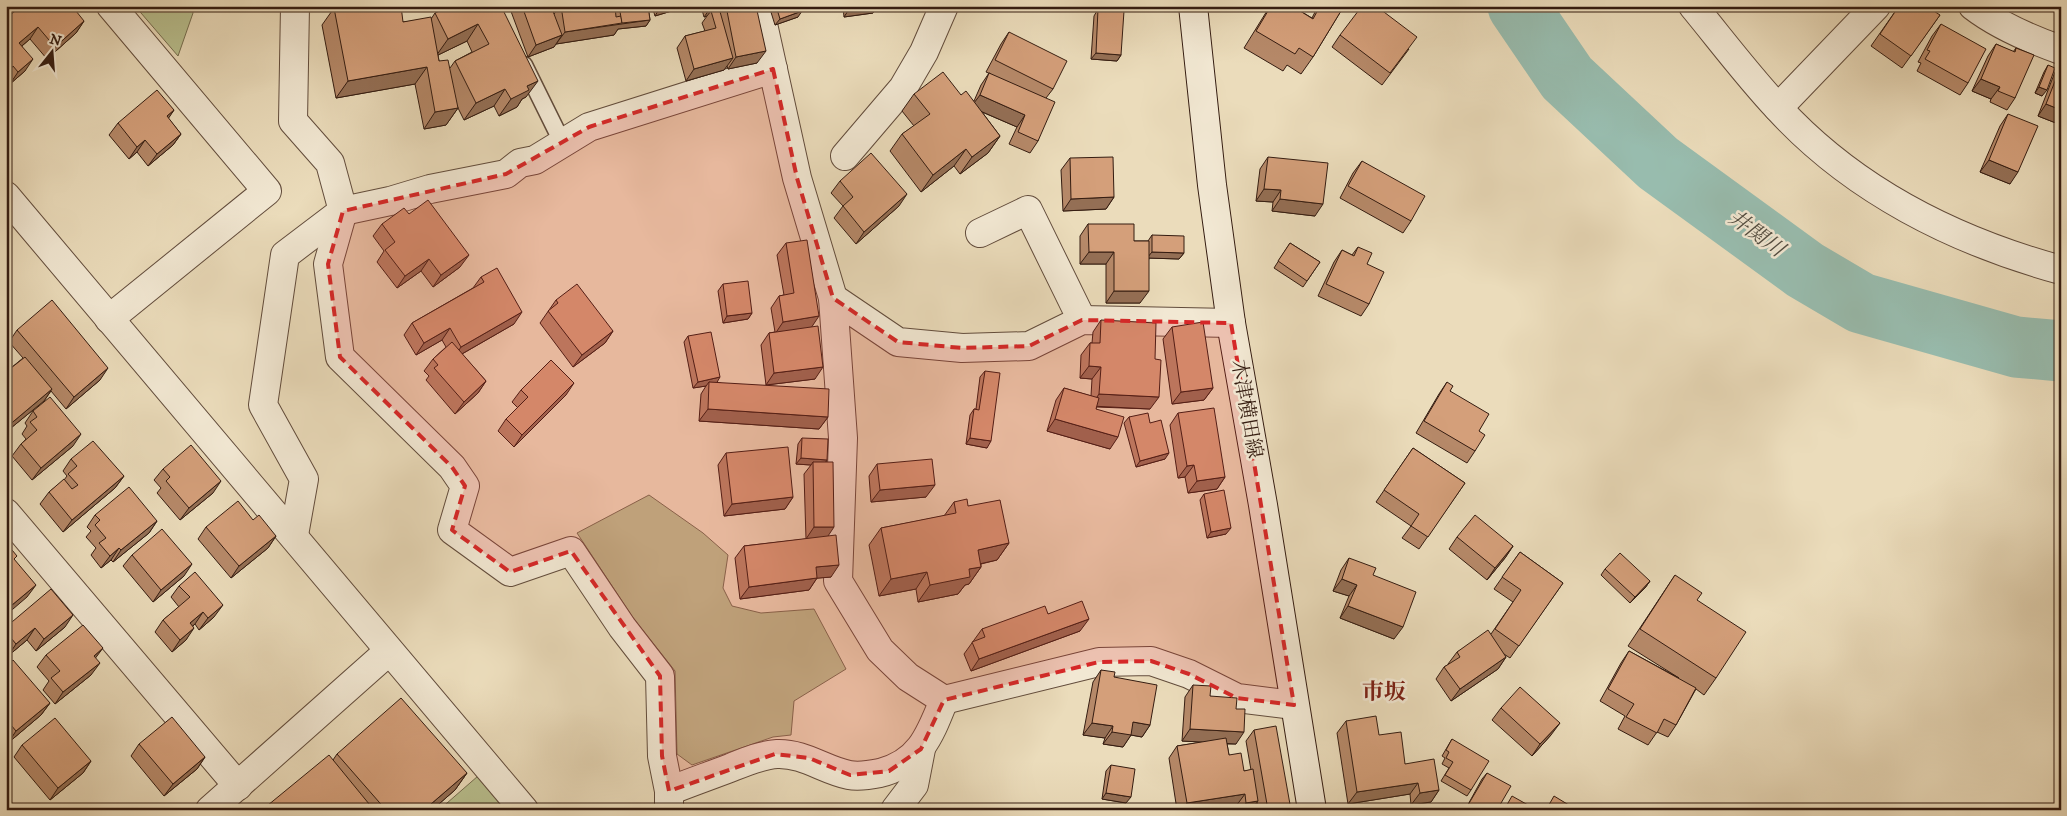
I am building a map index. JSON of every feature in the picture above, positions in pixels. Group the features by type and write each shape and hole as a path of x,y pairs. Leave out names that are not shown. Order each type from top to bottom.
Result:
{"street":[{"path":"109,319 267,191 111,6"},
{"path":"295,6 294,121 330,163 344,211 328,264 340,357 452,467 465,486 452,530 510,572 571,551 622,627 660,676 662,756 669,800 758,757 791,754 808,758 850,775 870,775 906,762 921,749"},
{"path":"759,6 797,178 833,298 843,438 838,581 869,635 886,657 908,677 944,700 1100,662 1151,661 1189,674 1237,698 1294,705"},
{"path":"845,156 903,88 924,52 944,6"},
{"name":"木津横田線","path":"1193,6 1212,185 1231,322 1263,505 1312,810"},
{"path":"1693,6 1778,108 1808,138 1841,165 1876,190 1915,213 1972,241 2021,259 2061,270"},
{"path":"1778,108 1876,6"},
{"path":"1973,6 2028,37 2061,50"},
{"path":"294,536 304,479 263,405 285,255 344,211 390,201 430,189 506,174 520,163 535,160 589,127 773,69"},
{"path":"6,196 524,810"},
{"path":"980,233 1028,210 1082,320"},
{"path":"833,298 898,342 962,348 1029,346 1082,320 1231,322"},
{"path":"6,513 238,786"},
{"path":"210,810 389,651"},
{"path":"895,810 914,785 921,749 944,700"}],"lane":[{"path":"517,49 563,144"}],"highlighted area":[{"path":"773,69 797,178 833,298 898,342 962,348 1029,346 1082,320 1231,323 1294,705 1237,698 1189,674 1151,661 1099,662 944,700 921,749 889,771 850,775 809,758 775,754 669,791 662,756 660,676 571,551 510,572 452,530 465,486 452,467 340,357 328,264 343,211 506,174 589,127"}],"green space":[{"path":"135,6 192,6 193,13 178,56"},
{"path":"649,495 703,533 728,555 723,588 732,606 761,613 814,609 846,669 794,701 791,735 773,737 692,765 677,754 675,671 634,619 577,533"},
{"path":"478,776 506,810 439,810"}],"building":[{"path":"21,6 72,6 84,21 55,47 38,27 19,43 33,59 18,72 13,66 6,72 6,19"},
{"path":"372,6 373,11 401,6 403,22 431,17 439,61 448,60 458,108 435,112 427,67 348,81 334,8"},
{"path":"450,6 501,6 538,81 527,86 529,90 511,99 505,89 476,103 455,61 489,44 478,24 448,39 435,13"},
{"path":"522,6 551,6 562,35 536,45"},
{"path":"561,6 615,6 616,17 621,16 622,23 565,32"},
{"path":"619,6 648,6 650,20 622,23"},
{"path":"726,6 756,6 766,51 736,57"},
{"path":"776,6 801,6 802,11 780,19"},
{"path":"1271,6 1292,6 1313,19 1320,6 1344,6 1313,57 1299,48 1295,54 1256,31"},
{"path":"1362,6 1376,6 1417,37 1390,73 1340,35"},
{"path":"1899,6 1926,6 1940,15 1911,56 1880,34"},
{"path":"719,8 733,58 694,69 685,36 716,28 711,11"},
{"path":"1098,9 1124,11 1121,55 1096,53"},
{"path":"1941,24 1986,49 1968,83 1925,59 1930,51 1927,50"},
{"path":"1009,32 1067,61 1053,89 995,60"},
{"path":"1996,44 2015,52 2016,48 2034,55 2015,98 1998,91 2000,87 1981,79"},
{"path":"2048,65 2055,68 2047,90 2039,87"},
{"path":"2061,66 2061,110 2046,104"},
{"path":"943,72 961,95 966,91 1000,136 972,157 966,149 933,175 902,134 930,114 914,94"},
{"path":"989,73 1055,102 1038,141 1018,132 1025,115 980,95"},
{"path":"157,90 174,110 167,116 181,134 157,154 145,140 137,147 118,123"},
{"path":"2008,114 2038,126 2018,172 1989,160"},
{"path":"871,153 907,194 864,232 843,206 853,197 840,181"},
{"path":"1113,157 1114,197 1071,199 1070,158"},
{"path":"1268,157 1328,163 1323,204 1280,199 1281,190 1264,189"},
{"path":"1362,161 1425,196 1411,221 1348,186"},
{"path":"428,200 469,255 441,275 429,259 405,276 385,250 395,242 382,224 404,208 409,214"},
{"path":"1088,224 1134,224 1134,241 1149,241 1149,291 1114,291 1114,252 1089,252"},
{"path":"1152,235 1184,236 1184,253 1152,252"},
{"path":"807,240 819,316 783,322 779,296 794,293 786,243"},
{"path":"1290,243 1320,262 1307,281 1278,261"},
{"path":"1358,247 1372,253 1367,264 1384,272 1369,304 1326,284 1342,250 1354,256"},
{"path":"497,268 522,312 461,347 450,328 424,343 412,323 484,282 481,277"},
{"path":"748,281 752,313 727,316 723,284"},
{"path":"577,284 613,331 582,355 548,311 558,303 556,300"},
{"path":"52,300 108,368 74,397 17,330"},
{"path":"1101,320 1156,323 1155,359 1161,360 1159,397 1099,394 1101,367 1089,366 1090,343 1100,343"},
{"path":"1203,322 1213,388 1181,392 1172,327"},
{"path":"818,326 823,367 774,373 769,333"},
{"path":"711,332 720,377 698,382 688,336"},
{"path":"452,342 486,381 464,402 434,368 438,365 433,359"},
{"path":"25,357 52,389 8,426 6,424 6,372"},
{"path":"551,360 574,383 522,435 506,419 528,397 521,390"},
{"path":"985,371 1000,373 991,441 970,438 974,409 979,410"},
{"path":"709,382 829,389 828,417 708,409"},
{"path":"1447,382 1453,386 1450,391 1489,414 1479,431 1485,435 1475,451 1424,421"},
{"path":"1064,388 1099,398 1096,409 1124,417 1118,437 1055,419"},
{"path":"50,397 81,434 41,468 21,444 37,430 30,422 37,417 33,411"},
{"path":"1214,408 1225,477 1197,481 1194,465 1187,466 1178,413"},
{"path":"1148,413 1150,423 1161,420 1169,453 1140,461 1129,417"},
{"path":"802,438 828,439 827,460 801,458"},
{"path":"93,441 124,476 72,520 49,492 64,479 72,489 78,485 68,474 77,466 71,459"},
{"path":"191,445 221,481 189,508 166,481 170,477 163,469"},
{"path":"788,447 793,497 732,504 726,453"},
{"path":"1413,448 1465,483 1428,537 1411,526 1419,514 1384,490"},
{"path":"932,459 935,485 880,490 877,464"},
{"path":"813,462 833,462 834,527 814,527"},
{"path":"129,487 157,521 121,550 119,548 110,556 99,543 106,538 95,525 100,520 95,515"},
{"path":"1224,490 1231,528 1211,532 1204,494"},
{"path":"967,499 968,506 1000,500 1009,543 978,550 981,567 969,569 970,577 930,585 927,572 891,579 881,528 956,513 954,502"},
{"path":"238,501 253,520 259,515 276,536 239,566 206,527"},
{"path":"1475,515 1513,546 1495,568 1457,537"},
{"path":"162,529 192,564 161,590 132,555"},
{"path":"836,535 839,565 816,567 817,578 749,587 744,546"},
{"path":"12,550 17,556 14,559 36,585 6,610 6,554"},
{"path":"1520,552 1563,583 1519,646 1495,629 1521,590 1502,577"},
{"path":"1620,553 1650,581 1635,597 1605,569"},
{"path":"1349,558 1376,568 1373,575 1416,592 1403,627 1348,606 1357,585 1342,579"},
{"path":"195,572 223,605 208,618 203,612 190,623 194,628 180,640 163,620 190,597 179,586"},
{"path":"1675,575 1702,593 1697,600 1746,632 1716,678 1640,629"},
{"path":"51,589 73,615 44,639 35,628 16,644 6,632 6,627"},
{"path":"1082,601 1089,619 979,659 972,642 985,637 982,629 1045,606 1048,614"},
{"path":"83,625 103,648 94,656 100,663 63,692 51,678 60,671 46,655"},
{"path":"1488,630 1506,657 1460,689 1444,667 1460,657 1457,652"},
{"path":"1629,651 1696,688 1676,725 1664,719 1657,733 1626,717 1634,704 1608,689"},
{"path":"13,660 50,703 16,731 6,719 6,666"},
{"path":"1101,670 1115,672 1114,677 1157,685 1150,725 1133,722 1131,735 1112,732 1113,726 1092,723"},
{"path":"1193,685 1211,686 1210,696 1237,698 1236,709 1245,709 1244,732 1190,729"},
{"path":"1520,687 1560,723 1540,744 1501,708"},
{"path":"401,698 467,773 424,810 386,810 337,754"},
{"path":"1376,716 1379,735 1401,732 1405,764 1434,759 1439,790 1420,793 1418,783 1357,792 1346,721"},
{"path":"172,717 205,757 173,784 139,744"},
{"path":"55,718 91,761 58,788 22,745"},
{"path":"1276,726 1291,810 1268,810 1254,730"},
{"path":"1226,738 1229,755 1241,753 1244,771 1253,769 1258,801 1246,803 1245,794 1187,803 1177,746"},
{"path":"1452,739 1489,761 1471,790 1445,775 1453,762 1446,758 1449,752 1446,750"},
{"path":"329,755 374,810 262,810"},
{"path":"1111,765 1135,769 1131,797 1106,793"},
{"path":"1487,773 1511,786 1497,810 1476,810 1468,805"},
{"path":"1512,796 1528,805 1526,810 1504,810"},
{"path":"1554,796 1577,810 1546,810"}],"waterway":[{"name":"井関川","path":"1518,6 1567,78 1658,163 1805,270 1861,303 2016,347 2061,351"}],"district":[{"name":"市坂","path":"1384,692"}]}
